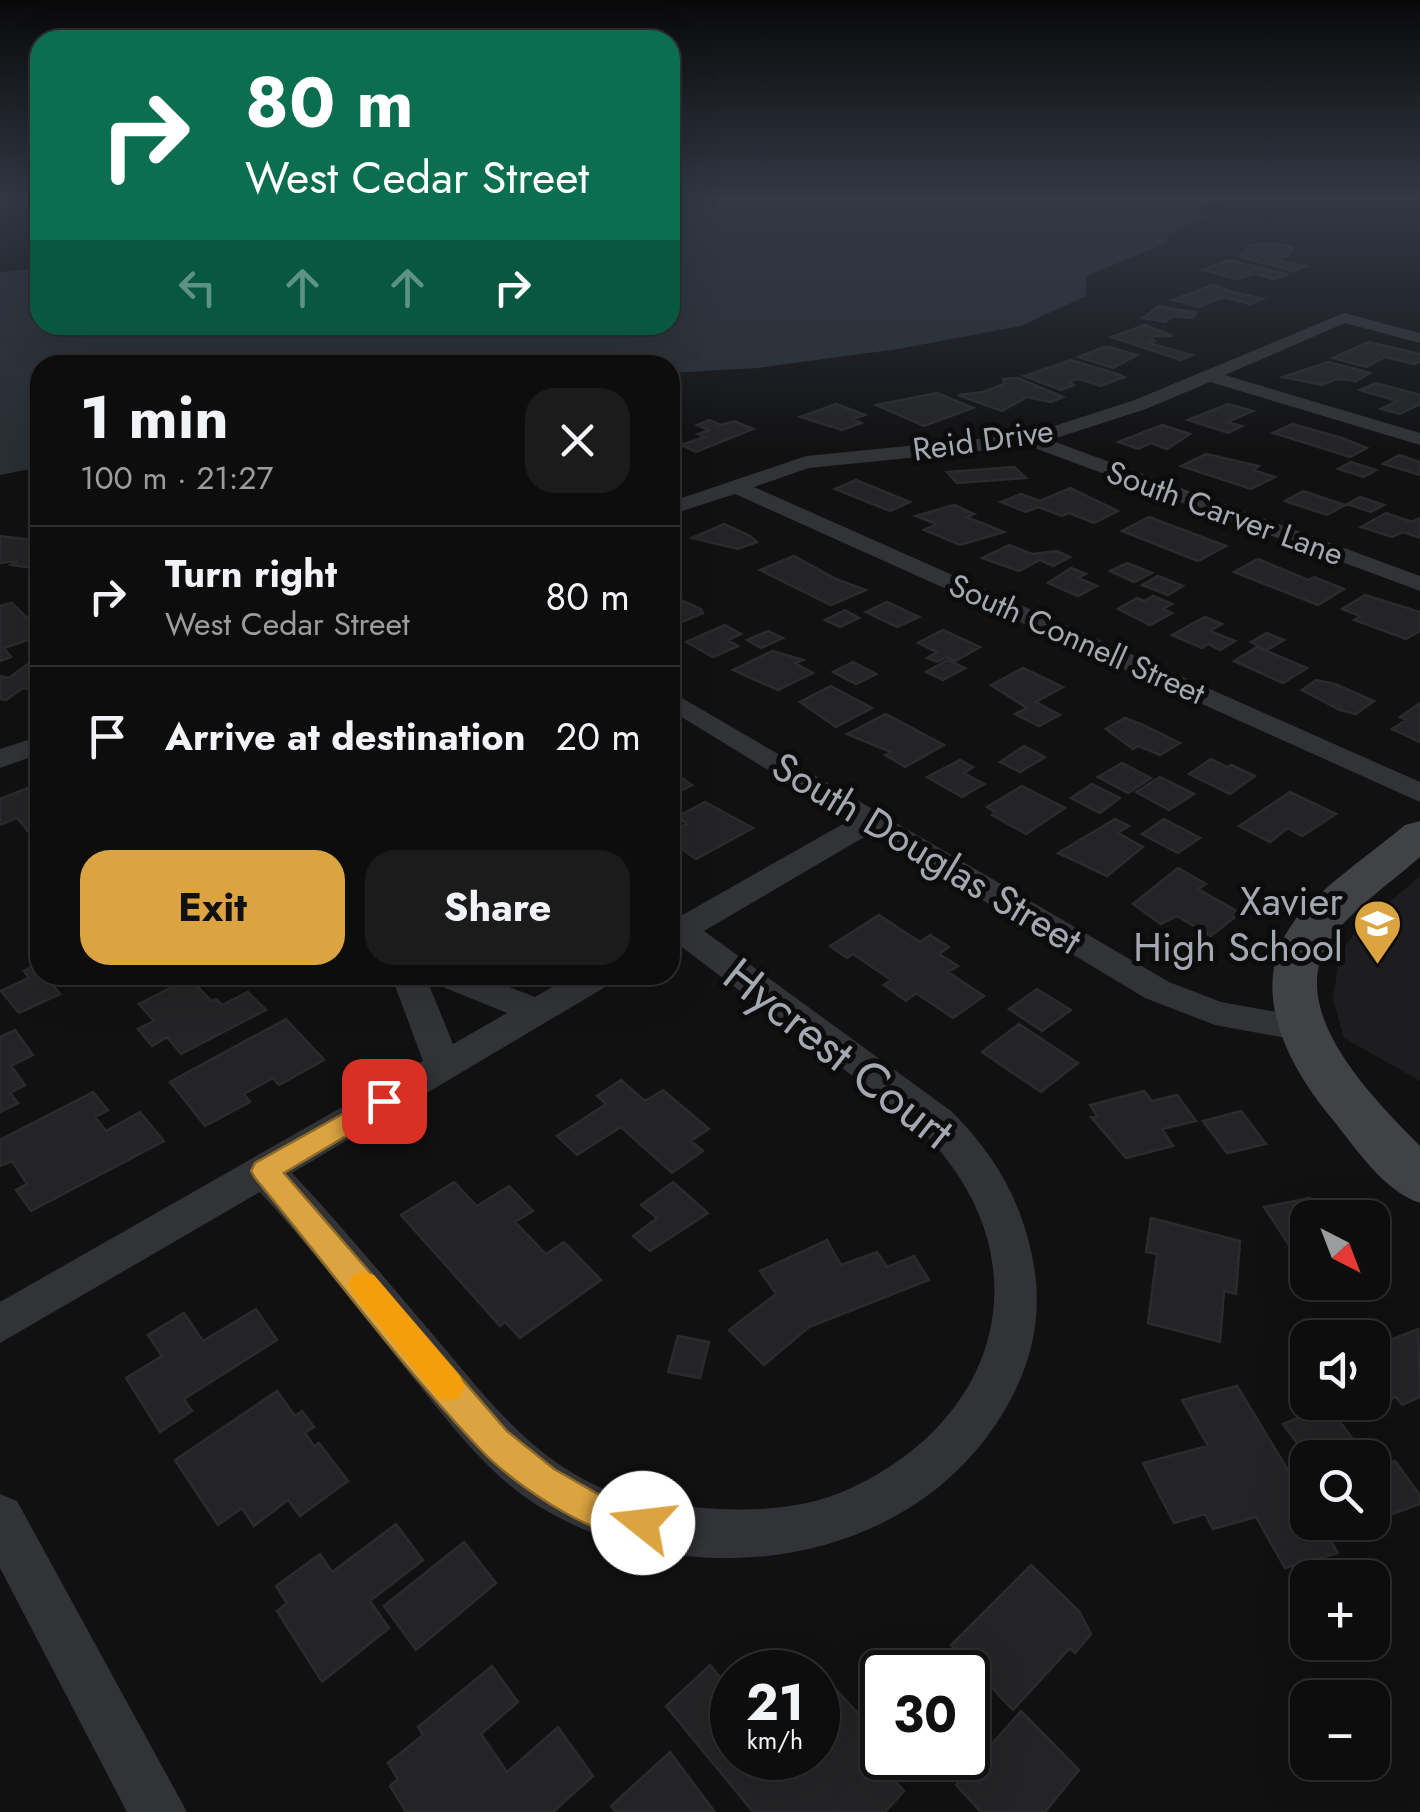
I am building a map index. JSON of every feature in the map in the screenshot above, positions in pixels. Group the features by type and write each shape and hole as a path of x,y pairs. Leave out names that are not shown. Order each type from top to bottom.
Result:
{"main road":[{"path":"1420,834 1323,916 1303,943 1294,986 1302,1028 1316,1061 1420,1181"}],"street":[{"name":"Reid Drive","path":"680,505 806,462 1031,440 1114,414 1344,318 1420,338"},
{"path":"1210,376 1420,438"},
{"name":"South Carver Lane","path":"1031,440 1420,584"},
{"name":"South Connell Street","path":"733,485 1420,793"},
{"name":"South Douglas Street","path":"680,705 1174,998 1244,1020 1302,1028"},
{"path":"0,759 30,748"},
{"path":"680,930 872,820"},
{"name":"Hycrest Court","path":"265,1171 495,1442 542,1480 591,1508 675,1528 738,1534 831,1520 876,1500 920,1473 957,1439 986,1398 1006,1357 1016,1317 1010,1241 980,1172 935,1118 680,937"},
{"path":"412,985 443,1066"},
{"path":"471,985 536,1011"},
{"path":"0,1324 582,985"},
{"path":"0,1518 158,1812"}],"shaded area":[{"path":"0,283 30,283 30,335 680,335 680,283 1086,283 1086,296 1021,326 898,349 757,368 680,372 680,355 30,355 30,469 0,475"},
{"name":"Xavier High School","path":"1420,876 1420,1081 1344,1038 1333,999 1340,953 1357,930"}],"building":[{"path":"1213,285 1263,299 1250,304 1223,297 1199,307 1172,300"},
{"path":"1159,306 1196,312 1193,318 1173,316 1165,322 1143,318"},
{"path":"1145,325 1173,336 1154,336 1151,339 1155,341 1148,343 1192,355 1181,360 1111,337"},
{"path":"1368,342 1420,354 1420,361 1414,364 1385,357 1366,367 1333,358"},
{"path":"1104,347 1137,355 1113,368 1078,357"},
{"path":"1071,360 1124,377 1101,386 1080,379 1068,381 1074,385 1061,390 1024,376"},
{"path":"1328,362 1370,373 1356,381 1336,379 1322,385 1283,377"},
{"path":"1018,378 1063,397 1051,402 1027,397 1002,411 958,395 983,392 1004,384 1003,379"},
{"path":"1376,383 1420,395 1420,404 1400,414 1381,409 1397,401 1360,390"},
{"path":"937,393 973,408 924,426 876,405"},
{"path":"836,404 865,415 852,419 861,423 842,430 800,417"},
{"path":"1228,404 1253,411 1227,422 1242,426 1228,433 1188,420"},
{"path":"709,420 721,425 734,421 753,429 696,452 681,445 705,437 698,434 709,430 697,425"},
{"path":"1292,424 1367,448 1350,457 1273,433"},
{"path":"1162,425 1190,434 1167,449 1151,443 1138,449 1118,442"},
{"path":"1206,454 1259,466 1253,470 1275,477 1251,489 1181,466"},
{"path":"1399,455 1420,462 1420,475 1383,464"},
{"path":"1351,462 1376,470 1364,477 1338,469"},
{"path":"1014,467 1026,478 957,483 947,472"},
{"path":"856,480 910,502 890,511 835,489"},
{"path":"1070,488 1118,511 1094,523 1038,507 1026,512 1001,502 1021,494 1040,501"},
{"path":"1303,491 1345,505 1327,515 1285,501"},
{"path":"1360,497 1384,505 1371,512 1347,504"},
{"path":"954,505 974,514 967,517 1004,532 960,545 924,530 936,524 916,516"},
{"path":"1386,513 1412,522 1420,518 1420,538 1403,532 1392,537 1361,527"},
{"path":"1149,517 1226,546 1198,561 1122,531"},
{"path":"724,524 757,542 738,549 692,538"},
{"path":"0,536 30,540 30,568 11,565 18,561 0,563"},
{"path":"1009,545 1032,554 1057,551 1070,557 1053,566 1040,560 1019,571 982,558"},
{"path":"794,556 866,590 831,605 760,570"},
{"path":"1258,559 1308,580 1314,577 1344,589 1318,605 1234,572"},
{"path":"1127,563 1152,573 1134,582 1110,571"},
{"path":"1071,568 1086,574 1078,578 1097,586 1078,596 1048,583"},
{"path":"1158,576 1183,586 1168,595 1142,585"},
{"path":"1365,595 1420,612 1420,631 1406,639 1354,620 1360,616 1342,609"},
{"path":"1153,596 1172,604 1163,609 1172,613 1150,625 1118,609 1137,598 1144,601"},
{"path":"680,600 701,609 703,613 680,623"},
{"path":"887,602 919,617 897,627 866,612"},
{"path":"12,603 30,618 30,639 4,648 11,657 0,661 0,606"},
{"path":"845,610 859,618 840,627 825,620"},
{"path":"1205,617 1222,624 1210,631 1235,641 1220,650 1208,644 1202,648 1172,635"},
{"path":"725,625 741,634 728,640 738,646 713,657 686,642"},
{"path":"943,630 980,647 955,661 947,657 937,662 927,658 937,652 918,643"},
{"path":"768,631 783,638 761,648 747,640"},
{"path":"1267,633 1284,640 1267,650 1251,642"},
{"path":"1257,647 1307,668 1283,683 1234,661"},
{"path":"772,651 803,660 795,663 813,673 778,690 733,670"},
{"path":"948,660 965,668 943,680 926,672"},
{"path":"30,662 30,689 23,688 6,700 0,699 0,676 9,678"},
{"path":"853,662 876,674 856,684 833,672"},
{"path":"1023,668 1063,687 1036,702 1060,715 1039,726 1015,714 1027,708 991,685"},
{"path":"1316,680 1374,701 1356,714 1340,710 1302,690"},
{"path":"831,686 872,708 836,727 800,702"},
{"path":"1420,703 1420,742 1392,729 1406,720 1400,717"},
{"path":"886,714 944,745 905,767 885,755 891,752 847,734"},
{"path":"1125,718 1180,743 1160,755 1139,746 1133,749 1106,729"},
{"path":"1024,746 1045,757 1020,772 1000,762"},
{"path":"1211,759 1255,776 1230,794 1189,774"},
{"path":"960,760 973,767 964,773 984,784 962,797 927,777"},
{"path":"1122,763 1151,778 1128,793 1098,777"},
{"path":"680,777 692,785 680,791"},
{"path":"1160,777 1194,794 1169,810 1136,792"},
{"path":"1092,784 1120,798 1100,813 1071,798"},
{"path":"1022,786 1065,808 1026,834 992,815 995,812 987,807"},
{"path":"30,787 30,833 17,818 0,825 0,799"},
{"path":"1290,792 1336,814 1302,836 1288,828 1270,842 1239,826"},
{"path":"705,802 753,828 696,859 680,850 680,828 687,824 680,815"},
{"path":"1115,819 1129,826 1118,833 1143,847 1107,876 1058,853"},
{"path":"1164,819 1200,838 1178,853 1142,834"},
{"path":"1178,868 1206,884 1198,889 1240,913 1211,936 1177,916 1161,924 1133,904"},
{"path":"879,915 920,942 930,935 949,947 939,954 958,966 948,972 984,996 953,1018 916,993 906,1001 884,985 891,980 853,954 847,958 830,946"},
{"path":"30,968 30,985 53,985 60,994 19,1013 1,991 29,978 24,971"},
{"path":"176,985 196,985 211,1001 216,999 222,1005 248,992 266,1010 181,1054 167,1037 152,1046 138,1029 154,1021 139,1004"},
{"path":"1037,989 1071,1010 1042,1031 1009,1009"},
{"path":"286,1019 324,1060 279,1085 273,1078 244,1094 250,1102 205,1126 170,1082"},
{"path":"1019,1024 1078,1063 1041,1092 982,1052"},
{"path":"15,1030 33,1055 11,1066 25,1085 10,1093 18,1103 0,1112 0,1037"},
{"path":"621,1080 645,1101 663,1090 709,1129 691,1141 703,1151 672,1173 621,1127 577,1155 557,1136 606,1104 597,1096"},
{"path":"1144,1091 1152,1101 1177,1095 1196,1121 1162,1129 1173,1146 1126,1158 1091,1117 1097,1116 1090,1105"},
{"path":"93,1092 108,1110 95,1117 106,1131 140,1112 164,1141 31,1211 16,1190 27,1184 12,1161 0,1166 0,1140"},
{"path":"1241,1111 1266,1144 1227,1153 1203,1121"},
{"path":"454,1182 477,1206 509,1186 533,1211 515,1222 546,1254 564,1242 601,1280 520,1338 505,1322 500,1326 401,1215"},
{"path":"673,1182 708,1213 650,1251 633,1236 657,1218 641,1205"},
{"path":"1290,1202 1290,1246 1264,1207"},
{"path":"1151,1218 1240,1241 1236,1294 1224,1291 1220,1342 1148,1323 1157,1254 1146,1252"},
{"path":"827,1240 841,1265 877,1252 887,1267 914,1256 929,1280 809,1327 764,1365 729,1330 776,1294 760,1271"},
{"path":"256,1309 277,1340 184,1399 192,1411 160,1432 126,1378 162,1356 148,1335 184,1313 203,1341"},
{"path":"1418,1329 1420,1397 1402,1405 1396,1397 1390,1399 1390,1340"},
{"path":"678,1336 709,1342 700,1378 668,1372"},
{"path":"1237,1386 1290,1473 1290,1540 1330,1540 1338,1553 1313,1560 1290,1560 1290,1567 1285,1568 1256,1517 1213,1529 1205,1514 1174,1523 1143,1463 1208,1446 1182,1400"},
{"path":"277,1391 295,1416 302,1411 314,1427 305,1433 314,1446 319,1443 348,1481 300,1516 288,1500 254,1526 242,1508 218,1525 175,1460"},
{"path":"1293,1420 1338,1420 1354,1440 1295,1440 1283,1424"},
{"path":"1395,1461 1420,1495 1420,1504 1390,1515 1390,1463"},
{"path":"396,1524 423,1560 370,1601 389,1628 322,1682 277,1611 287,1603 276,1586 320,1554 332,1572"},
{"path":"464,1542 496,1583 416,1650 384,1606"},
{"path":"1031,1565 1079,1611 1091,1634 1075,1653 1070,1648 1013,1710 990,1686 990,1650 956,1650 951,1645"},
{"path":"710,1665 710,1760 666,1706"},
{"path":"492,1666 518,1702 481,1734 507,1772 558,1727 593,1776 553,1812 406,1812 390,1786 398,1779 388,1763 423,1735 418,1727"},
{"path":"840,1694 860,1716 860,1780 894,1780 904,1791 885,1812 753,1812 727,1780 840,1780"},
{"path":"1021,1711 1079,1770 1045,1812 981,1812 956,1785 960,1780 990,1780 990,1746"},
{"path":"670,1752 714,1811 616,1812 611,1806"}],"slow traffic":[{"path":"363,1284 448,1386"}],"place":[{"name":"Xavier High School","path":"1378,966"}],"route":[{"path":"384,1101 265,1171 495,1442 542,1480 591,1508 643,1523"}]}
